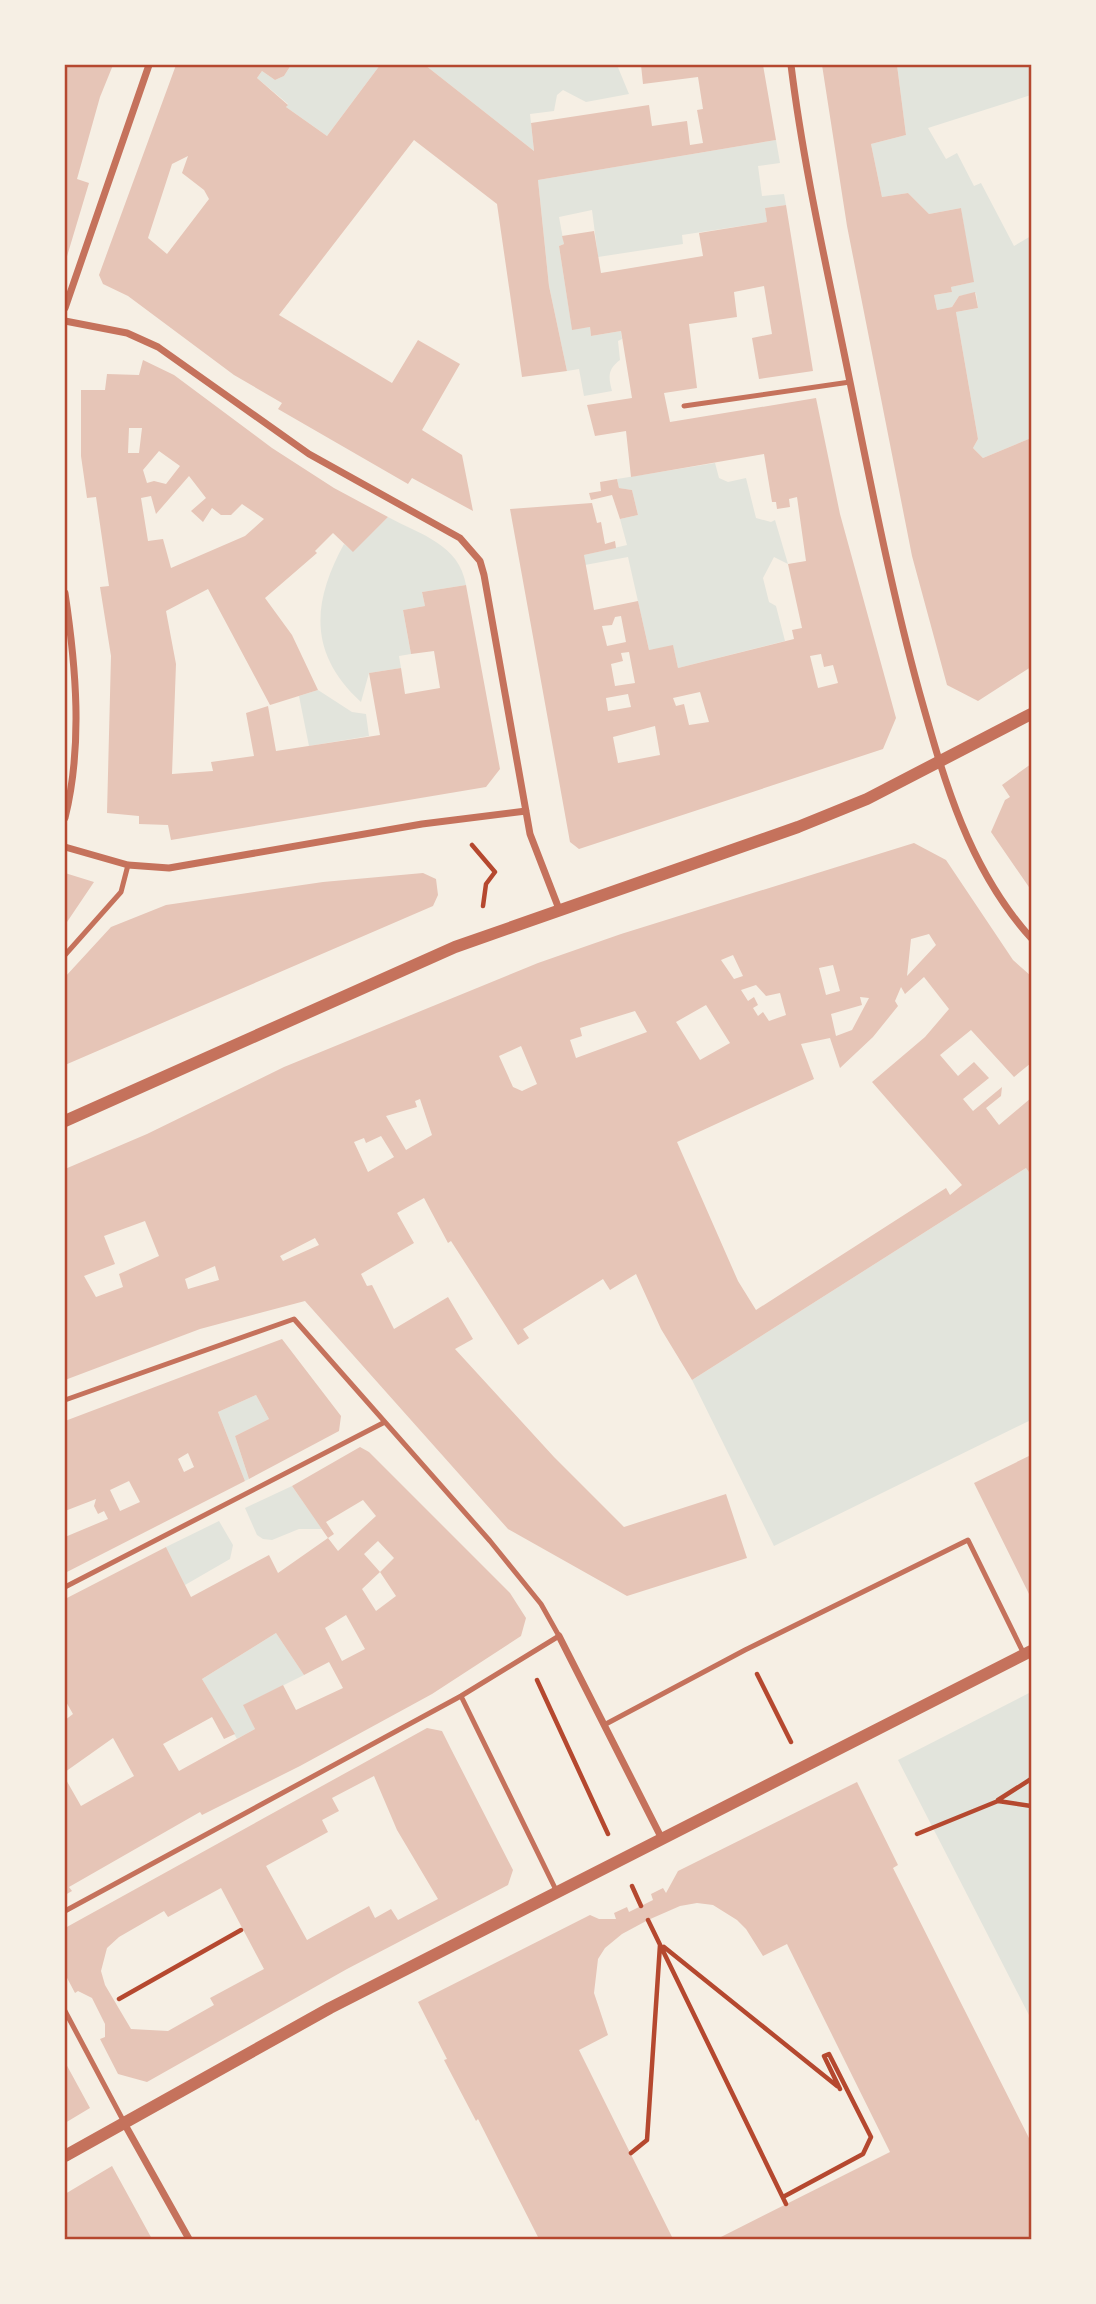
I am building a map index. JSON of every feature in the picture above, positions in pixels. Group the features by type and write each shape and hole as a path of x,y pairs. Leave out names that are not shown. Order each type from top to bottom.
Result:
{"street":[{"path":"65,307 149,65"},
{"path":"792,65 819,231 888,570 939,762 956,812 981,869 1031,938"},
{"path":"65,321 127,333 158,347 300,448 442,527 471,548 484,575 536,856 559,909"},
{"path":"65,593 72,646 75,707 74,775 65,818"},
{"path":"65,1121 489,934 799,827 899,785 1031,714"},
{"path":"65,847 150,869 191,866 463,819 526,811"},
{"path":"559,1636 662,1839"},
{"path":"65,2156 330,2008 1028,1653"},
{"path":"124,2122 189,2239"}],"lane":[{"path":"684,406 850,382"},
{"path":"65,955 121,892 128,865"},
{"path":"65,1400 294,1319 383,1423 491,1541 541,1604 559,1636 461,1696 65,1911"},
{"path":"65,1587 383,1423"},
{"path":"604,1725 745,1650 968,1540 1028,1653"},
{"path":"461,1696 558,1893"},
{"path":"65,2011 124,2122"}],"path":[{"path":"463,819 471,844 495,872 486,884 483,905 489,934"},
{"path":"745,1650 804,1768"},
{"path":"526,1657 621,1861"},
{"path":"917,1834 998,1801 1031,1779"},
{"path":"998,1801 1031,1806"},
{"path":"648,1920 786,2204"},
{"path":"119,1999 241,1930"},
{"path":"631,2153 647,2140 660,1944"},
{"path":"660,1944 840,2089 824,2056 829,2054 871,2137 863,2154 783,2197"}],"shaded area":[{"path":"291,65 380,65 327,136 286,107 288,104 257,78 262,71 275,80 284,76"},
{"path":"425,65 617,65 629,94 586,102 563,90 557,95 554,111 530,114 534,151"},
{"path":"897,65 1031,65 1031,95 928,128 946,159 957,153 974,186 981,183 1014,246 1031,236 1031,438 983,458 973,448 978,439 956,312 978,308 976,293 959,296 952,307 937,310 934,295 952,292 951,287 973,282 961,208 929,214 908,193 882,197 871,144 906,135"},
{"path":"776,140 780,163 758,166 762,196 784,194 786,205 765,208 767,222 682,235 683,244 598,257 592,210 559,217 564,244 559,246 572,329 590,327 591,336 621,331 622,339 618,341 620,360 610,373 612,391 584,396 579,369 567,371 549,286 538,180"},
{"path":"715,463 719,478 728,482 746,478 756,518 771,522 775,520 788,564 774,557 763,578 769,602 776,606 785,641 678,668 673,646 649,650 628,557 585,565 584,555 627,545 620,519 638,515 632,490 619,488 617,479"},
{"path":"388,517 437,542 447,550 462,571 466,585 422,592 425,606 403,610 411,654 399,656 401,668 369,673 361,702 331,665 324,646 321,607 333,566 344,544 353,551"},
{"path":"318,690 352,712 366,714 369,736 309,746 299,696"},
{"path":"1026,1168 1031,1175 1031,1420 774,1546 692,1380"},
{"path":"256,1395 269,1419 235,1436 249,1479 245,1481 218,1412"},
{"path":"292,1486 322,1529 299,1529 272,1540 263,1539 257,1535 245,1508"},
{"path":"219,1521 233,1545 230,1559 185,1585 166,1547"},
{"path":"276,1633 304,1675 244,1705 255,1729 237,1739 202,1679"},
{"path":"1031,1692 1031,2019 898,1760"}],"building":[{"path":"65,65 113,65 100,97 77,179 89,183 65,263"},
{"path":"176,65 291,65 284,76 275,80 262,71 257,78 288,105 286,107 327,136 380,65 425,65 534,151 531,123 649,105 652,126 687,121 690,145 703,143 697,110 703,109 698,77 643,84 641,65 763,65 776,140 538,180 549,286 567,371 522,377 497,204 414,140 279,315 392,383 418,340 460,364 422,430 462,455 473,511 412,478 408,484 278,409 282,403 234,375 128,296 103,284 99,275","holes":["188,156 182,173 204,190 209,199 167,254 148,238 172,164"]},
{"path":"822,65 897,65 906,135 871,144 882,197 908,193 929,214 961,208 974,282 951,287 952,292 934,295 937,310 952,307 959,296 975,292 978,308 956,312 978,439 973,448 983,458 1031,438 1031,667 978,701 947,685 912,556 847,226"},
{"path":"786,205 813,371 759,379 752,338 772,334 764,286 734,292 737,317 689,324 697,388 664,393 670,422 816,398 840,514 896,718 883,749 579,849 570,842 510,509 592,503 597,523 601,522 605,544 615,541 616,548 584,555 594,610 638,601 649,650 673,645 678,668 794,639 792,630 802,628 788,564 806,561 797,497 789,499 790,507 777,509 776,502 772,502 764,454 631,477 626,431 595,436 587,405 632,398 621,331 591,336 590,327 572,330 559,246 564,244 562,236 594,231 601,273 703,256 699,233 767,222 765,208","holes":["621,616 626,642 607,646 602,626 612,625 615,617","629,652 635,683 615,686 611,664 623,661 621,653","821,654 824,667 833,665 838,683 818,688 810,656","700,692 709,722 689,725 684,704 676,706 673,698","628,694 631,707 608,711 606,698","655,726 660,755 618,763 613,737"]},
{"path":"143,360 174,375 272,448 334,488 388,517 353,552 333,533 315,551 317,553 265,598 292,635 318,690 270,705 208,589 166,611 176,664 172,774 213,771 211,762 254,756 246,713 268,706 276,751 380,735 369,673 401,668 405,694 440,688 434,651 411,654 403,610 425,606 422,592 466,585 500,769 486,787 171,840 168,825 139,824 139,816 107,813 111,656 100,587 109,586 96,497 87,498 81,456 81,390 105,390 107,374 139,375","holes":["129,428 142,428 139,453 128,453","159,451 180,466 166,484 154,481 147,483 143,470","189,476 206,498 191,511 203,522 212,508 221,515 231,515 242,504 264,519 245,536 171,568 163,539 148,541 141,498 151,496 156,514"]},
{"path":"617,479 619,488 632,490 638,515 620,519 612,495 591,500 589,493 601,491 600,482"},
{"path":"1031,764 1031,890 991,832 1005,800 1010,797 1002,785"},
{"path":"914,843 946,860 1013,960 1031,976 1031,1063 1014,1077 971,1030 940,1055 958,1076 974,1062 989,1078 963,1099 973,1111 1002,1087 1001,1096 986,1108 999,1125 1031,1098 1031,1175 1026,1168 692,1380 661,1329 636,1274 610,1290 603,1279 523,1329 529,1338 518,1345 451,1241 448,1243 424,1198 397,1213 414,1243 361,1274 367,1286 372,1285 394,1329 448,1297 473,1339 455,1349 554,1457 624,1527 726,1494 747,1558 627,1596 508,1529 305,1301 200,1329 65,1380 65,1169 147,1134 284,1067 538,963 621,934","holes":["929,934 936,945 907,976 911,939","733,955 743,976 734,979 721,960","833,965 840,991 826,995 819,968","924,977 949,1009 925,1037 872,1082 962,1185 950,1195 946,1188 756,1310 738,1281 677,1142 814,1079 801,1044 830,1038 840,1068 873,1037 898,1006 895,1001 901,987 905,994","756,985 766,996 780,993 786,1015 769,1021 763,1012 758,1016 753,1008 758,1005 754,997 748,1001 741,990","860,997 869,998 852,1030 836,1036 831,1014 862,1005","706,1005 730,1043 700,1060 676,1022","635,1011 647,1032 576,1058 570,1040 582,1036 580,1028","521,1046 537,1084 522,1091 513,1087 499,1056","420,1099 432,1135 406,1150 386,1116 417,1107 415,1101","381,1136 394,1157 368,1172 354,1142 364,1138 366,1143","145,1221 159,1256 119,1274 123,1287 96,1297 84,1276 115,1264 104,1236","315,1238 319,1245 283,1261 280,1256","215,1266 219,1280 188,1289 185,1279"]},
{"path":"65,873 94,882 65,925"},
{"path":"423,873 436,879 438,895 433,906 65,1065 65,977 111,927 166,905 323,882"},
{"path":"282,1339 341,1416 339,1431 249,1479 235,1436 269,1419 256,1395 218,1412 245,1481 65,1573 65,1537 108,1519 104,1511 98,1514 94,1506 96,1499 65,1511 65,1421","holes":["188,1453 194,1467 184,1472 178,1459","129,1481 140,1502 120,1511 110,1490"]},
{"path":"360,1447 369,1452 510,1593 526,1618 521,1636 432,1694 300,1766 202,1815 200,1812 69,1887 72,1891 65,1895 65,1778 81,1806 134,1776 113,1738 65,1772 65,1720 73,1714 65,1700 65,1599 166,1547 191,1597 269,1555 278,1573 328,1538 292,1486","holes":["363,1500 376,1516 338,1551 328,1538 334,1534 326,1522","378,1541 394,1558 380,1572 364,1554","380,1572 396,1596 376,1611 362,1589","346,1615 365,1649 342,1661 325,1628","276,1633 304,1675 329,1662 343,1688 296,1710 283,1685 243,1705 255,1729 179,1771 163,1744 212,1717 224,1739 235,1734 202,1679"]},
{"path":"1031,1455 1031,1598 974,1483"},
{"path":"427,1728 442,1731 513,1870 508,1885 347,1969 147,2082 118,2074 100,2039 105,2037 105,2024 92,1998 78,1991 75,1993 65,1974 65,1928","holes":["374,1776 397,1830 438,1899 398,1920 391,1909 375,1918 369,1906 307,1940 266,1866 328,1832 322,1820 339,1811 332,1798","221,1888 264,1969 210,1998 214,2005 168,2031 131,2029 105,1985 101,1971 107,1948 119,1937 164,1911 168,1917"]},
{"path":"857,1782 898,1865 893,1868 1031,2142 1031,2239 717,2239 890,2152 787,1944 763,1956 737,1920 713,1905 697,1903 680,1906 648,1920 622,1934 605,1948 598,1959 594,1993 608,2035 579,2050 673,2239 539,2239 478,2119 476,2121 444,2060 447,2059 418,2002 590,1915 599,1919 616,1919 614,1913 627,1907 629,1912 653,1900 651,1894 663,1888 666,1893 678,1871"},
{"path":"65,2062 90,2108 65,2123"},
{"path":"112,2166 152,2239 65,2239 65,2194"}]}
